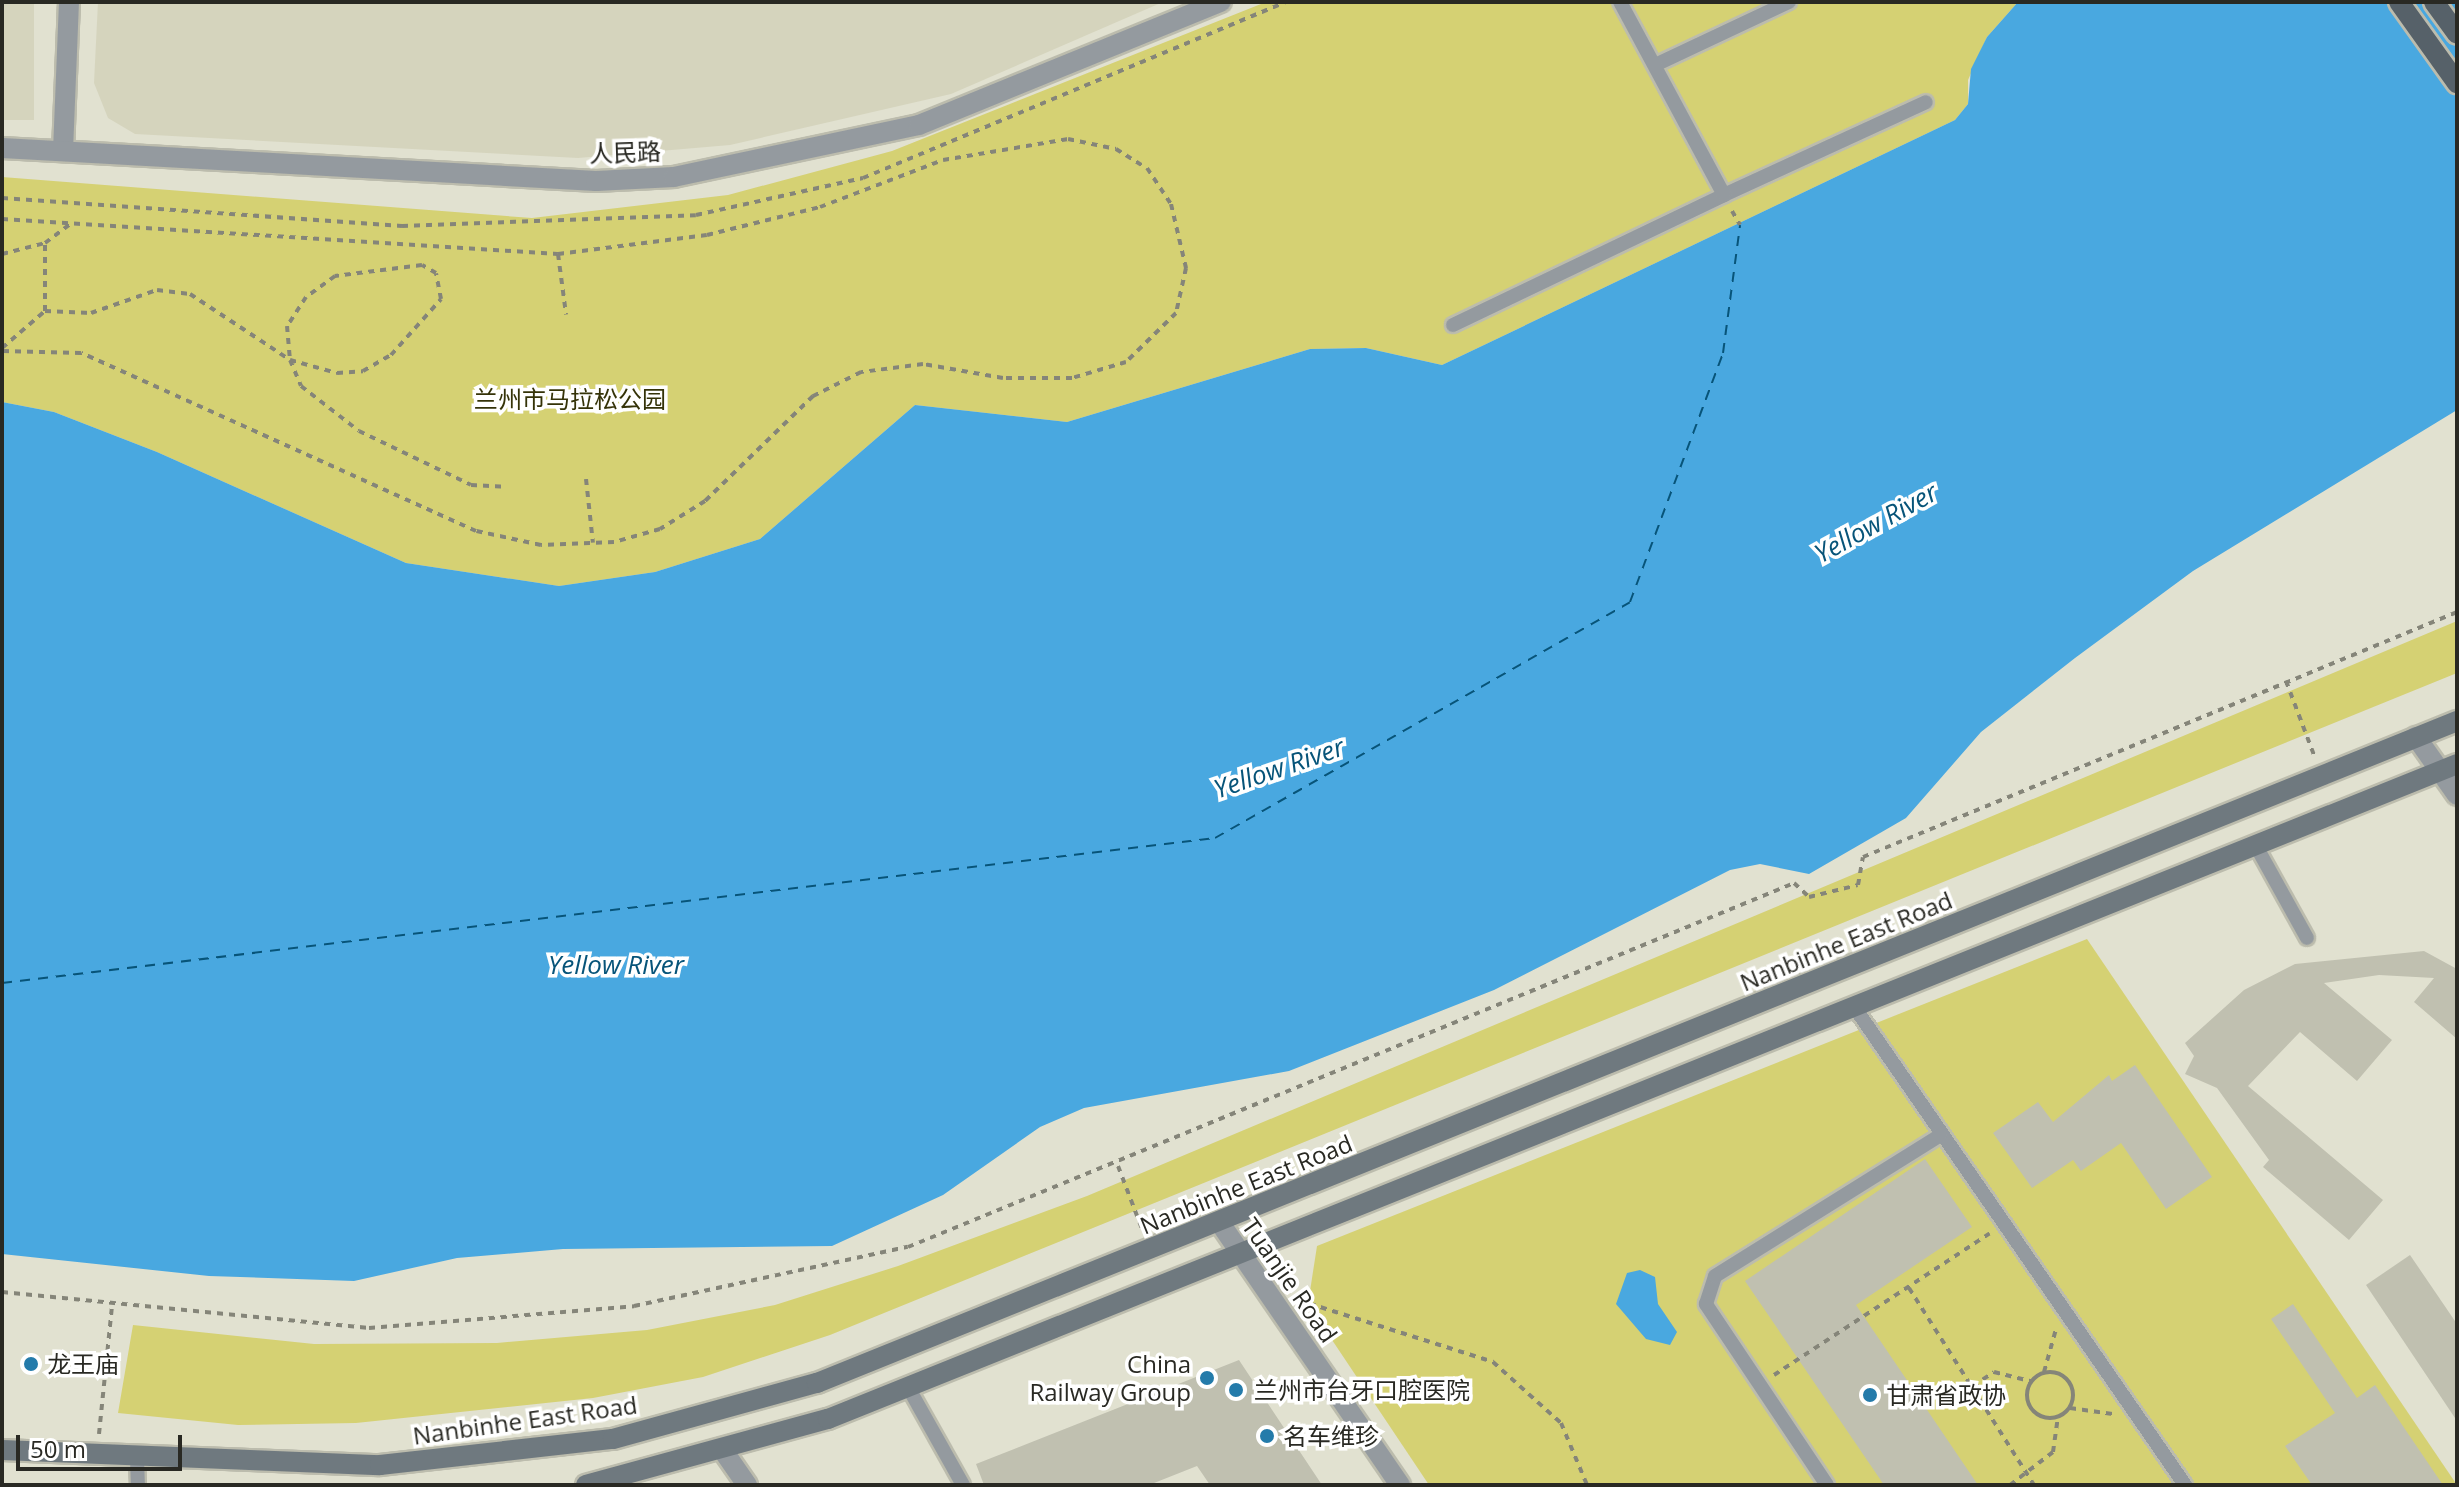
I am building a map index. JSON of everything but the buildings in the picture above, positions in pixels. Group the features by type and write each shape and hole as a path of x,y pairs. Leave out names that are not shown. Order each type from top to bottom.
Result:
{"main road":[{"path":"2399,2 2457,83"},
{"path":"2434,2 2457,34"},
{"name":"Nanbinhe East Road","path":"2,1450 137,1459 380,1465 613,1439 817,1383 1151,1251 2457,721"},
{"path":"586,1485 722,1449 908,1387 1242,1256 2449,768"}],"street":[{"path":"63,151 69,2"},
{"name":"人民路","path":"2,148 596,181 674,177 919,125 1221,2"},
{"path":"2416,737 2449,768 2457,795"},
{"name":"Tuanjie Road","path":"1220,1223 1400,1485"},
{"path":"722,1449 747,1485"}],"lane":[{"path":"1620,2 1724,195"},
{"path":"1655,65 1789,2"},
{"path":"1453,325 1926,102"},
{"path":"2256,846 2307,938"},
{"path":"1855,1008 2185,1485"},
{"path":"1827,1485 1706,1304 1715,1276 1941,1135"},
{"path":"908,1387 963,1485"},
{"path":"137,1459 138,1485"}],"path":[{"path":"2,219 558,254 707,235 820,207 943,160 1068,139 1116,149 1147,168 1171,204 1186,268 1176,313 1126,362 1072,378 1003,378 923,364 861,372 813,396 705,501 660,529 593,543 541,545 476,531 81,353 2,350"},
{"path":"2,254 45,243 72,223"},
{"path":"45,243 45,311"},
{"path":"558,254 566,314"},
{"path":"2,350 45,311 91,313 157,290 190,294 290,360 337,373 363,371 391,355 441,299 436,273 422,265 335,276 306,297 287,326 290,360 301,386 359,431 471,485 505,487"},
{"path":"586,479 593,543"},
{"path":"2,1292 112,1306 369,1328 634,1306 908,1247 1118,1166 1794,883 1809,897 1858,885 1863,857 2457,612"},
{"path":"2286,681 2322,776"},
{"path":"1118,1166 1151,1251"},
{"path":"1760,1384 2006,1223"},
{"path":"1908,1287 2034,1485"},
{"path":"1266,1291 1493,1362 1561,1423 1587,1485"},
{"path":"97,1456 112,1306"},
{"path":"1943,1406 1994,1372 2031,1381 2044,1372 2057,1328"},
{"path":"2044,1372 2071,1384 2070,1408"},
{"path":"2031,1381 2031,1409 2058,1417"},
{"path":"2010,1485 2053,1452 2058,1417 2070,1408 2113,1414"}],"shaded area":[{"path":"2,2 34,2 34,120 2,120"},
{"path":"98,2 1163,2 951,94 730,145 578,158 135,134 108,118 94,83"}],"green space":[{"name":"兰州市马拉松公园","path":"1266,2 2018,2 1987,37 1968,80 1968,104 1955,120 1442,365 1366,348 1310,349 1067,422 915,405 760,539 655,572 559,586 406,563 157,452 54,412 2,402 2,177 532,218 728,195 892,151"},
{"path":"2457,621 2457,673 830,1335 703,1377 593,1398 356,1423 238,1425 118,1413 133,1325 314,1344 497,1343 647,1330 775,1305 898,1266 1087,1196"},
{"path":"2087,939 2457,1485 1429,1485 1308,1304 1317,1246"}],"water":[{"name":"Yellow River","path":"2018,2 2457,2 2457,410 2193,571 2075,658 1981,732 1906,818 1809,874 1760,864 1730,870 1494,990 1289,1071 1084,1108 1040,1127 943,1195 832,1246 563,1249 457,1258 354,1281 209,1276 2,1254 2,402 54,412 157,452 406,563 559,586 655,572 760,539 915,405 1067,422 1310,349 1366,348 1442,365 1955,120 1968,104 1971,69 1987,37"},
{"path":"1640,1270 1655,1277 1658,1304 1677,1332 1670,1345 1646,1339 1616,1304 1627,1273"}],"ferry route":[{"path":"2,983 1215,838 1630,602 1723,353 1740,225"}],"place":[{"name":"龙王庙","path":"31,1364"},
{"name":"China Railway Group","path":"1207,1378"},
{"name":"兰州市台牙口腔医院","path":"1236,1390"},
{"name":"甘肃省政协","path":"1870,1395"},
{"name":"名车维珍","path":"1267,1436"}]}
